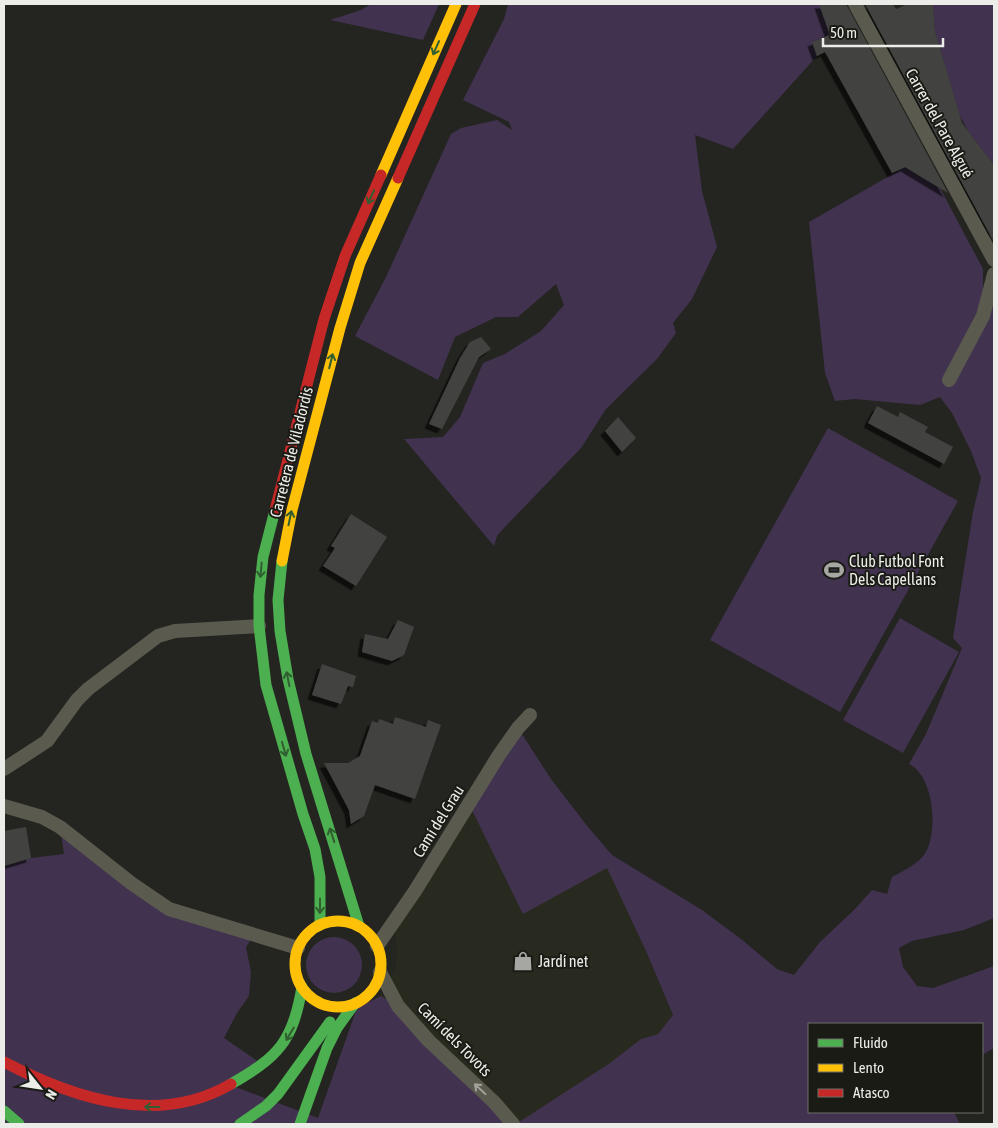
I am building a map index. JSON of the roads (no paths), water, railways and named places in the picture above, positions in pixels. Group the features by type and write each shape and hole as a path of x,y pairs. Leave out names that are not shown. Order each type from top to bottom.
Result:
{"main road":[{"name":"Carretera de Viladordis","path":"320,925 320,877 315,849 266,685 259,626 259,595 263,557 324,320 345,256 456,4"},
{"name":"Carretera de Viladordis","path":"359,926 306,754 288,679 280,631 278,600 283,555 292,510 340,328 360,263 475,4"},
{"path":"340,921 359,926 370,934 380,956 380,972 371,991 364,998 340,1007 326,1005 312,998 302,987 295,968 298,948 307,934 320,925 330,922 340,921"},
{"path":"4,1062 24,1074 77,1095 102,1102 133,1107 159,1107 190,1102 232,1086 271,1058 289,1037 294,1026 302,987"},
{"path":"306,1020 312,998"},
{"path":"300,1124 327,1048 337,1028 354,1003"},
{"path":"240,1124 266,1106 278,1094 340,1007"},
{"path":"253,1114 265,1095 280,1078 296,1052 298,1044"},
{"path":"4,1111 19,1124"}],"street":[{"name":"Carrer del Pare Algué","path":"855,4 994,260"},
{"path":"949,380 984,316 994,274"},
{"path":"4,769 47,741 77,700 88,689 158,636 176,631 259,626"},
{"name":"Camí del Grau","path":"377,946 416,891 499,756 518,728 530,715"},
{"path":"4,806 42,817 60,827 131,883 168,909 298,948"},
{"name":"Camí dels Tovots","path":"380,972 398,1006 429,1041 494,1102 513,1124"}],"place":[{"name":"Club Futbol Font Dels Capellans","path":"834,570"},
{"name":"Jardí net","path":"523,961"}]}
